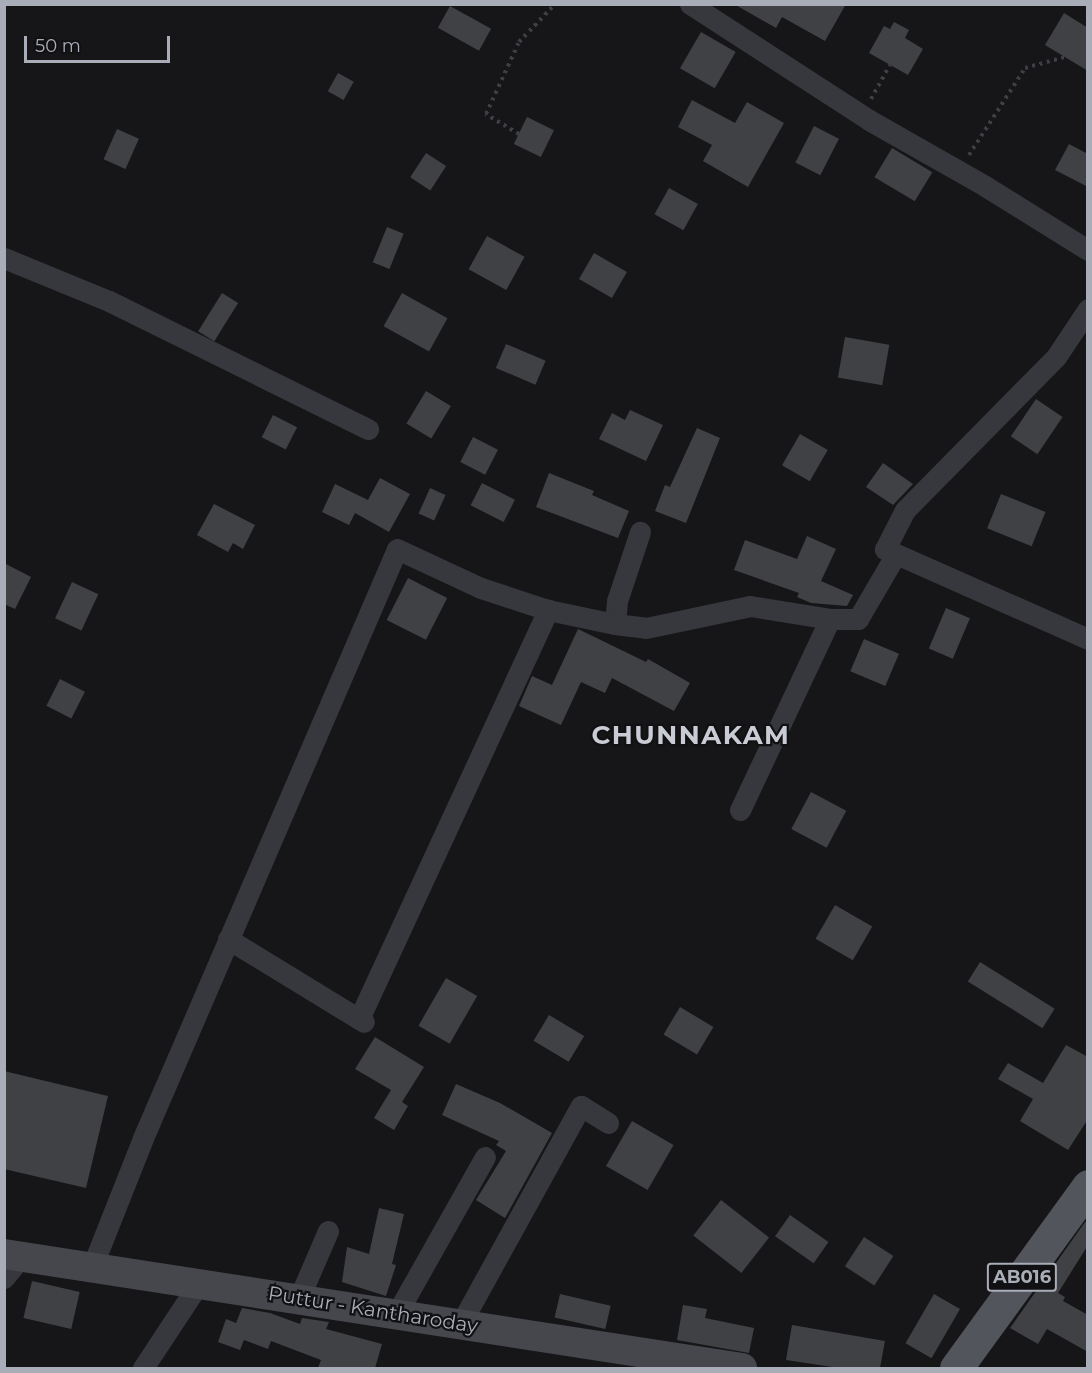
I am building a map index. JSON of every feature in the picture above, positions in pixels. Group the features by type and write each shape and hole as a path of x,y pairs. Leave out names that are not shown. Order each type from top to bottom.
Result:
{"main road":[{"name":"AB016","path":"956,1368 1088,1186"},
{"name":"Puttur - Kantharoday","path":"10,1263 92,1267 742,1368"}],"street":[{"path":"690,4 862,115 1088,250"},
{"path":"4,258 109,301 368,429"},
{"path":"1088,309 1056,357 905,510 885,549 1088,639"},
{"path":"615,624 617,601 640,532"},
{"path":"92,1267 143,1138 397,549 481,588 548,610 646,628 750,606 830,619 858,619 896,554"},
{"path":"228,939 362,1021 548,610"},
{"path":"740,810 830,619"},
{"path":"461,1323 581,1106 608,1123"},
{"path":"397,1313 485,1157"},
{"path":"299,1298 328,1231"},
{"path":"142,1368 199,1283"}],"path":[{"path":"519,134 486,114 519,42 555,4"},
{"path":"959,171 1024,68 1065,57"},
{"path":"862,115 890,65"}],"building":[{"path":"734,4 846,4 825,41 782,17 776,28"},
{"path":"450,6 491,29 479,51 438,28"},
{"path":"1064,13 1088,28 1088,71 1045,45"},
{"path":"894,22 909,30 905,38 923,49 908,75 869,53 884,26 890,29"},
{"path":"701,32 736,52 715,88 680,68"},
{"path":"338,73 354,82 344,100 328,91"},
{"path":"692,100 735,123 747,102 784,123 748,187 703,161 712,145 678,127"},
{"path":"527,117 554,130 541,157 514,144"},
{"path":"814,126 839,139 820,175 795,163"},
{"path":"117,129 139,139 126,169 104,159"},
{"path":"1069,144 1088,154 1088,187 1055,170"},
{"path":"892,148 932,172 915,201 874,177"},
{"path":"426,153 446,166 430,190 410,177"},
{"path":"669,188 698,204 683,230 654,214"},
{"path":"387,227 404,234 389,269 373,262"},
{"path":"487,236 525,257 506,290 469,269"},
{"path":"594,253 627,272 612,298 579,279"},
{"path":"222,293 238,303 214,341 198,331"},
{"path":"402,293 447,318 429,351 384,326"},
{"path":"845,337 889,345 882,385 838,377"},
{"path":"506,344 546,361 535,385 496,368"},
{"path":"426,391 451,406 431,439 406,424"},
{"path":"1036,399 1063,417 1037,454 1011,436"},
{"path":"630,410 663,425 646,461 599,439 612,413 625,420"},
{"path":"273,415 297,427 286,450 262,437"},
{"path":"697,428 720,438 686,523 655,511 665,485 670,487"},
{"path":"800,434 828,450 810,481 782,465"},
{"path":"473,437 498,450 485,475 460,462"},
{"path":"883,463 913,484 893,505 866,487"},
{"path":"549,473 594,491 592,495 629,511 618,538 536,507"},
{"path":"380,478 410,494 389,532 355,513 349,525 322,512 335,484 368,500"},
{"path":"482,483 515,500 504,522 471,505"},
{"path":"430,488 446,495 434,520 419,514"},
{"path":"1001,494 1046,512 1032,546 987,528"},
{"path":"214,504 255,525 243,549 233,543 228,552 197,535"},
{"path":"807,536 836,549 821,581 853,595 847,606 811,603 797,597 799,593 734,570 745,540 797,559"},
{"path":"4,563 31,577 15,609 4,604"},
{"path":"408,578 447,598 426,640 387,620"},
{"path":"72,582 98,594 81,631 55,618"},
{"path":"946,608 970,618 953,659 929,649"},
{"path":"578,629 646,662 648,659 690,683 674,711 612,678 605,693 581,682 561,725 519,706 532,676 552,685"},
{"path":"864,639 899,654 885,686 850,671"},
{"path":"60,679 85,692 71,718 46,706"},
{"path":"811,792 846,811 827,848 791,829"},
{"path":"835,905 872,926 853,960 816,939"},
{"path":"980,962 1055,1009 1042,1028 968,982"},
{"path":"446,978 477,996 450,1044 419,1026"},
{"path":"680,1007 713,1027 697,1055 664,1034"},
{"path":"549,1015 584,1036 569,1062 534,1041"},
{"path":"375,1037 424,1067 402,1102 408,1106 394,1130 374,1118 391,1090 355,1069"},
{"path":"1066,1045 1088,1057 1088,1119 1068,1150 1020,1121 1033,1099 998,1079 1008,1063 1043,1083"},
{"path":"4,1071 108,1096 86,1188 4,1169"},
{"path":"456,1084 500,1103 552,1133 505,1218 476,1200 506,1151 496,1145 499,1141 442,1115"},
{"path":"632,1121 674,1145 648,1190 606,1166"},
{"path":"721,1200 769,1238 741,1273 693,1235"},
{"path":"379,1208 404,1214 392,1264 396,1265 386,1296 342,1282 347,1247 369,1254"},
{"path":"790,1215 829,1242 814,1263 775,1236"},
{"path":"1085,1222 1088,1223 1088,1245 1058,1293 1065,1297 1063,1301 1088,1315 1088,1352 1047,1329 1038,1344 1010,1328"},
{"path":"864,1237 893,1256 874,1285 845,1266"},
{"path":"32,1281 80,1292 71,1329 23,1318"},
{"path":"560,1294 611,1306 605,1329 555,1317"},
{"path":"934,1294 960,1309 931,1358 906,1343"},
{"path":"683,1305 707,1309 705,1318 754,1328 749,1353 677,1340"},
{"path":"242,1308 270,1313 300,1324 302,1318 329,1322 326,1329 382,1344 375,1368 318,1368 321,1360 271,1341 268,1349 244,1340 240,1350 218,1342 226,1319 236,1323"},
{"path":"792,1325 885,1341 880,1368 839,1368 786,1360"}],"district":[{"name":"CHUNNAKAM","path":"691,736"}]}
